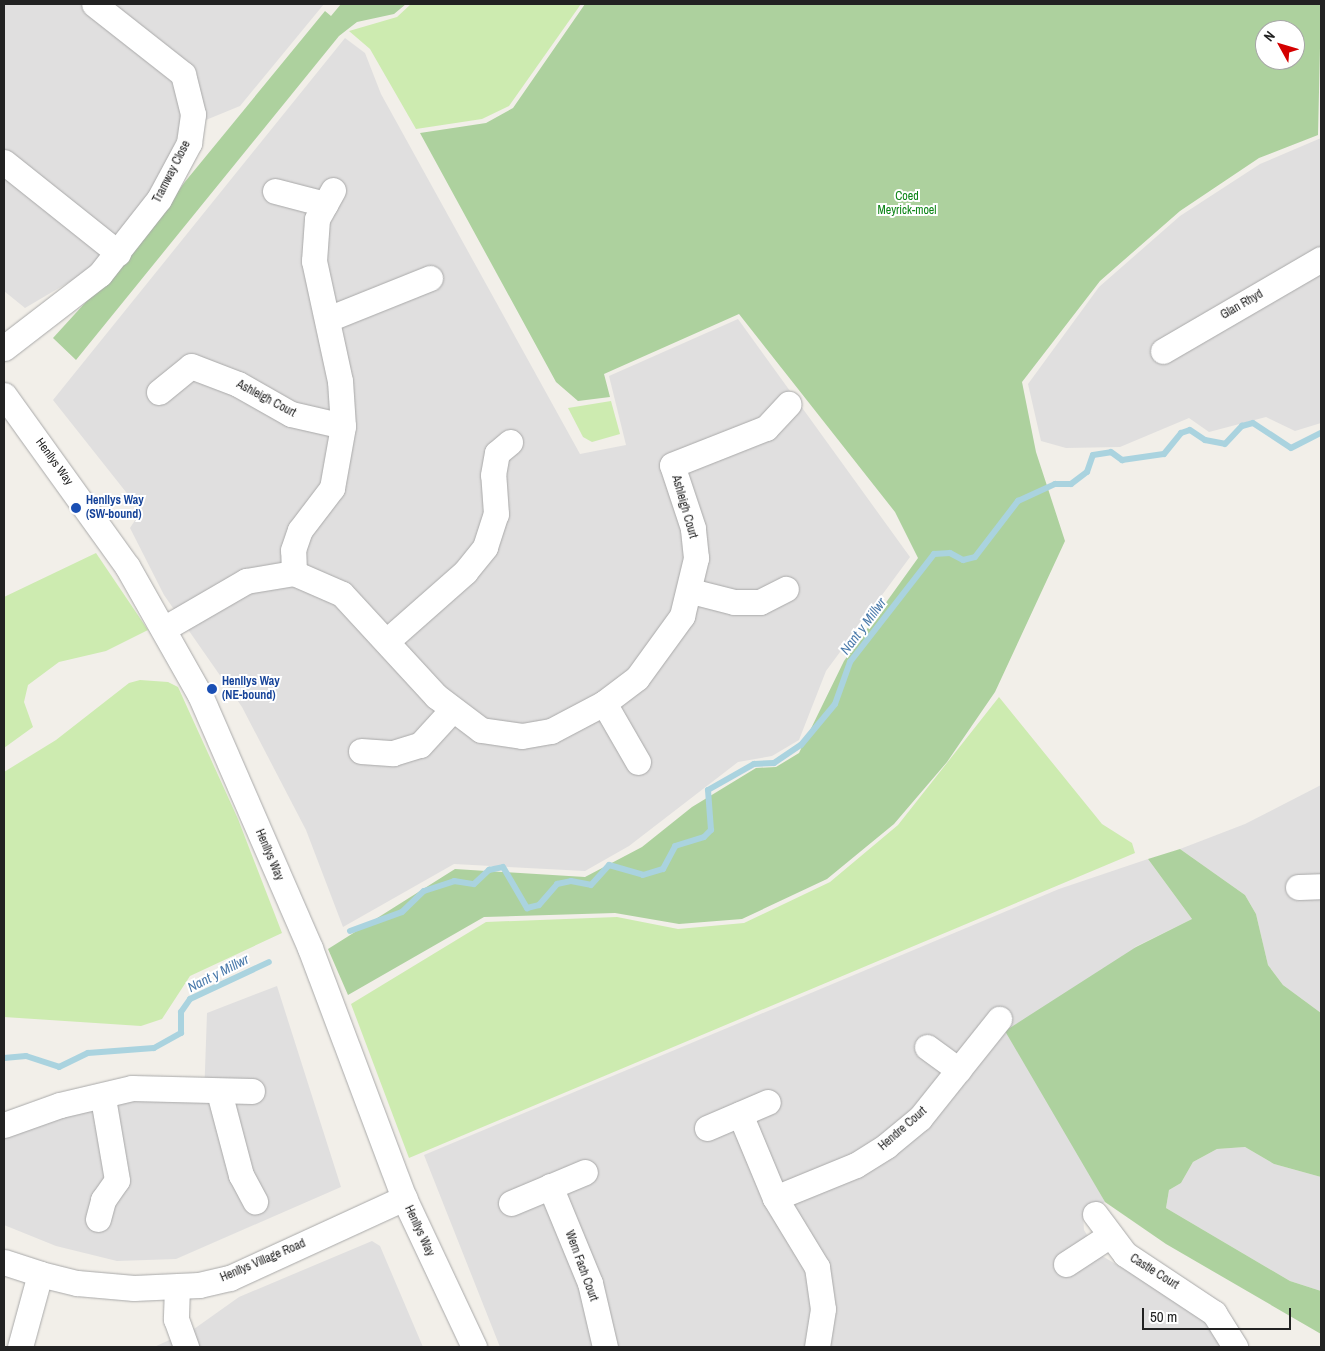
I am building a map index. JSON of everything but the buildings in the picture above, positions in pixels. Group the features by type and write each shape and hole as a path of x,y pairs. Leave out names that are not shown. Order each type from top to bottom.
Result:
{"street":[{"name":"Tramway Close","path":"4,348 64,304 118,253 159,199 189,143 193,114 183,74 94,4"},
{"path":"4,162 118,253"},
{"path":"165,628 246,581 294,573 293,550 300,530 332,488 344,426 328,319 314,261 317,219 329,197 275,191"},
{"name":"Glan Rhyd","path":"1163,351 1321,260"},
{"path":"328,319 430,278"},
{"name":"Ashleigh Court","path":"159,392 191,366 255,392 291,414 344,426"},
{"name":"Henllys Way","path":"4,396 99,524 165,628 218,734 310,948 404,1198 474,1347"},
{"name":"Ashleigh Court","path":"294,573 342,594 388,640 451,712 481,730 522,736 551,731 604,703 637,678 664,647 691,591 696,558 693,528 672,466 766,428 788,404"},
{"path":"388,640 465,572 485,547 496,514 493,476 497,453 510,442"},
{"path":"691,591 734,602 760,602 786,588"},
{"path":"604,703 638,762"},
{"path":"361,751 393,754 420,745 451,712"},
{"name":"Hendre Court","path":"775,1198 856,1165 886,1146 920,1118 999,1019"},
{"path":"927,1047 959,1070"},
{"path":"4,1125 60,1105 103,1098 132,1088 219,1092 252,1091"},
{"path":"219,1092 238,1167 255,1201"},
{"path":"98,1220 103,1200 117,1180 103,1098"},
{"path":"707,1128 768,1102"},
{"path":"740,1114 775,1198 817,1267 823,1309 817,1347"},
{"path":"511,1203 585,1172"},
{"name":"Wern Fach Court","path":"550,1186 590,1284 605,1347"},
{"name":"Henllys Village Road","path":"4,1262 40,1274 77,1283 177,1287 230,1278 404,1198"},
{"name":"Castle Court","path":"1096,1214 1109,1236 1144,1268 1189,1293 1214,1313 1235,1347"},
{"path":"1066,1264 1109,1236"},
{"path":"20,1347 40,1274"},
{"path":"177,1287 176,1319 186,1347"}],"shaded area":[{"path":"4,4 324,4 240,106 179,131 167,171 88,271 25,308 4,291"},
{"path":"345,38 365,53 381,94 580,454 626,445 609,376 738,319 910,557 826,671 799,740 772,756 738,762 629,846 585,871 454,864 343,927 306,830 242,707 164,595 130,528 141,511 53,400"},
{"path":"1321,138 1321,423 1295,431 1266,417 1209,432 1189,418 1120,447 1066,448 1041,441 1028,384 1099,287 1180,216 1260,164"},
{"path":"1321,785 1321,1013 1283,985 1268,965 1256,914 1245,895 1180,849 1245,824"},
{"path":"1148,859 1192,919 1135,947 1065,1131 1105,1202 1083,1215 1084,1230 1099,1254 1193,1311 1215,1332 1221,1347 500,1347 424,1155 1059,889"},
{"path":"277,986 341,1187 176,1259 117,1261 56,1246 4,1225 4,1134 14,1126 127,1100 204,1098 207,1013"},
{"path":"1245,1147 1274,1164 1321,1177 1321,1291 1290,1281 1166,1208 1169,1190 1181,1183 1193,1162 1217,1149"},
{"path":"372,1241 380,1246 423,1347 154,1347 194,1329 239,1297"}],"green space":[{"path":"341,4 406,4 394,14 357,22 339,36 76,360 53,338 148,234 184,183 325,11 331,16"},
{"path":"411,4 581,4 509,106 482,119 416,129 370,49 349,31 397,17"},
{"name":"Coed Meyrick-moel","path":"585,4 1321,4 1318,135 1259,158 1180,211 1100,281 1022,382 1036,452 1065,541 995,692 947,762 894,824 827,879 742,919 679,924 615,913 484,917 348,995 328,949 455,869 585,877 642,847 692,807 756,768 776,767 799,753 844,661 918,558 895,512 739,314 604,374 610,397 578,401 556,382 420,133 486,123 513,108"},
{"path":"611,401 620,434 592,442 583,437 568,408"},
{"path":"96,553 148,630 106,651 59,662 28,685 24,702 33,727 4,748 4,597"},
{"path":"140,680 168,682 178,687 238,819 282,933 190,976 162,1019 141,1026 4,1017 4,772 56,740 129,683"},
{"path":"999,697 1102,824 1132,843 1135,853 409,1158 351,1004 486,922 617,917 678,929 744,923 830,882 898,825"},
{"path":"1180,849 1245,895 1256,914 1268,965 1283,985 1321,1013 1321,1177 1274,1164 1245,1147 1217,1149 1193,1162 1181,1183 1169,1190 1166,1208 1290,1281 1321,1291 1321,1334 1166,1244 1105,1202 1005,1031 1136,947 1192,919 1148,859"}],"waterway":[{"name":"Nant y Millwr","path":"350,931 402,912 424,891 454,881 474,884 489,870 503,867 527,908 539,905 557,884 571,881 591,885 609,865 643,875 663,869 675,846 704,837 711,830 708,790 754,764 774,763 801,745 835,704 850,662 934,554 950,553 963,560 975,557 1018,501 1055,484 1071,484 1087,472 1093,455 1111,452 1122,460 1164,454 1181,433 1190,430 1205,440 1225,444 1242,426 1253,423 1291,448 1321,433"},
{"name":"Nant y Millwr","path":"4,1058 26,1056 59,1067 88,1053 154,1048 181,1033 181,1012 190,999 269,962"}],"place":[{"name":"Henllys Way (SW-bound)","path":"76,508"},
{"name":"Henllys Way (NE-bound)","path":"212,689"}]}
